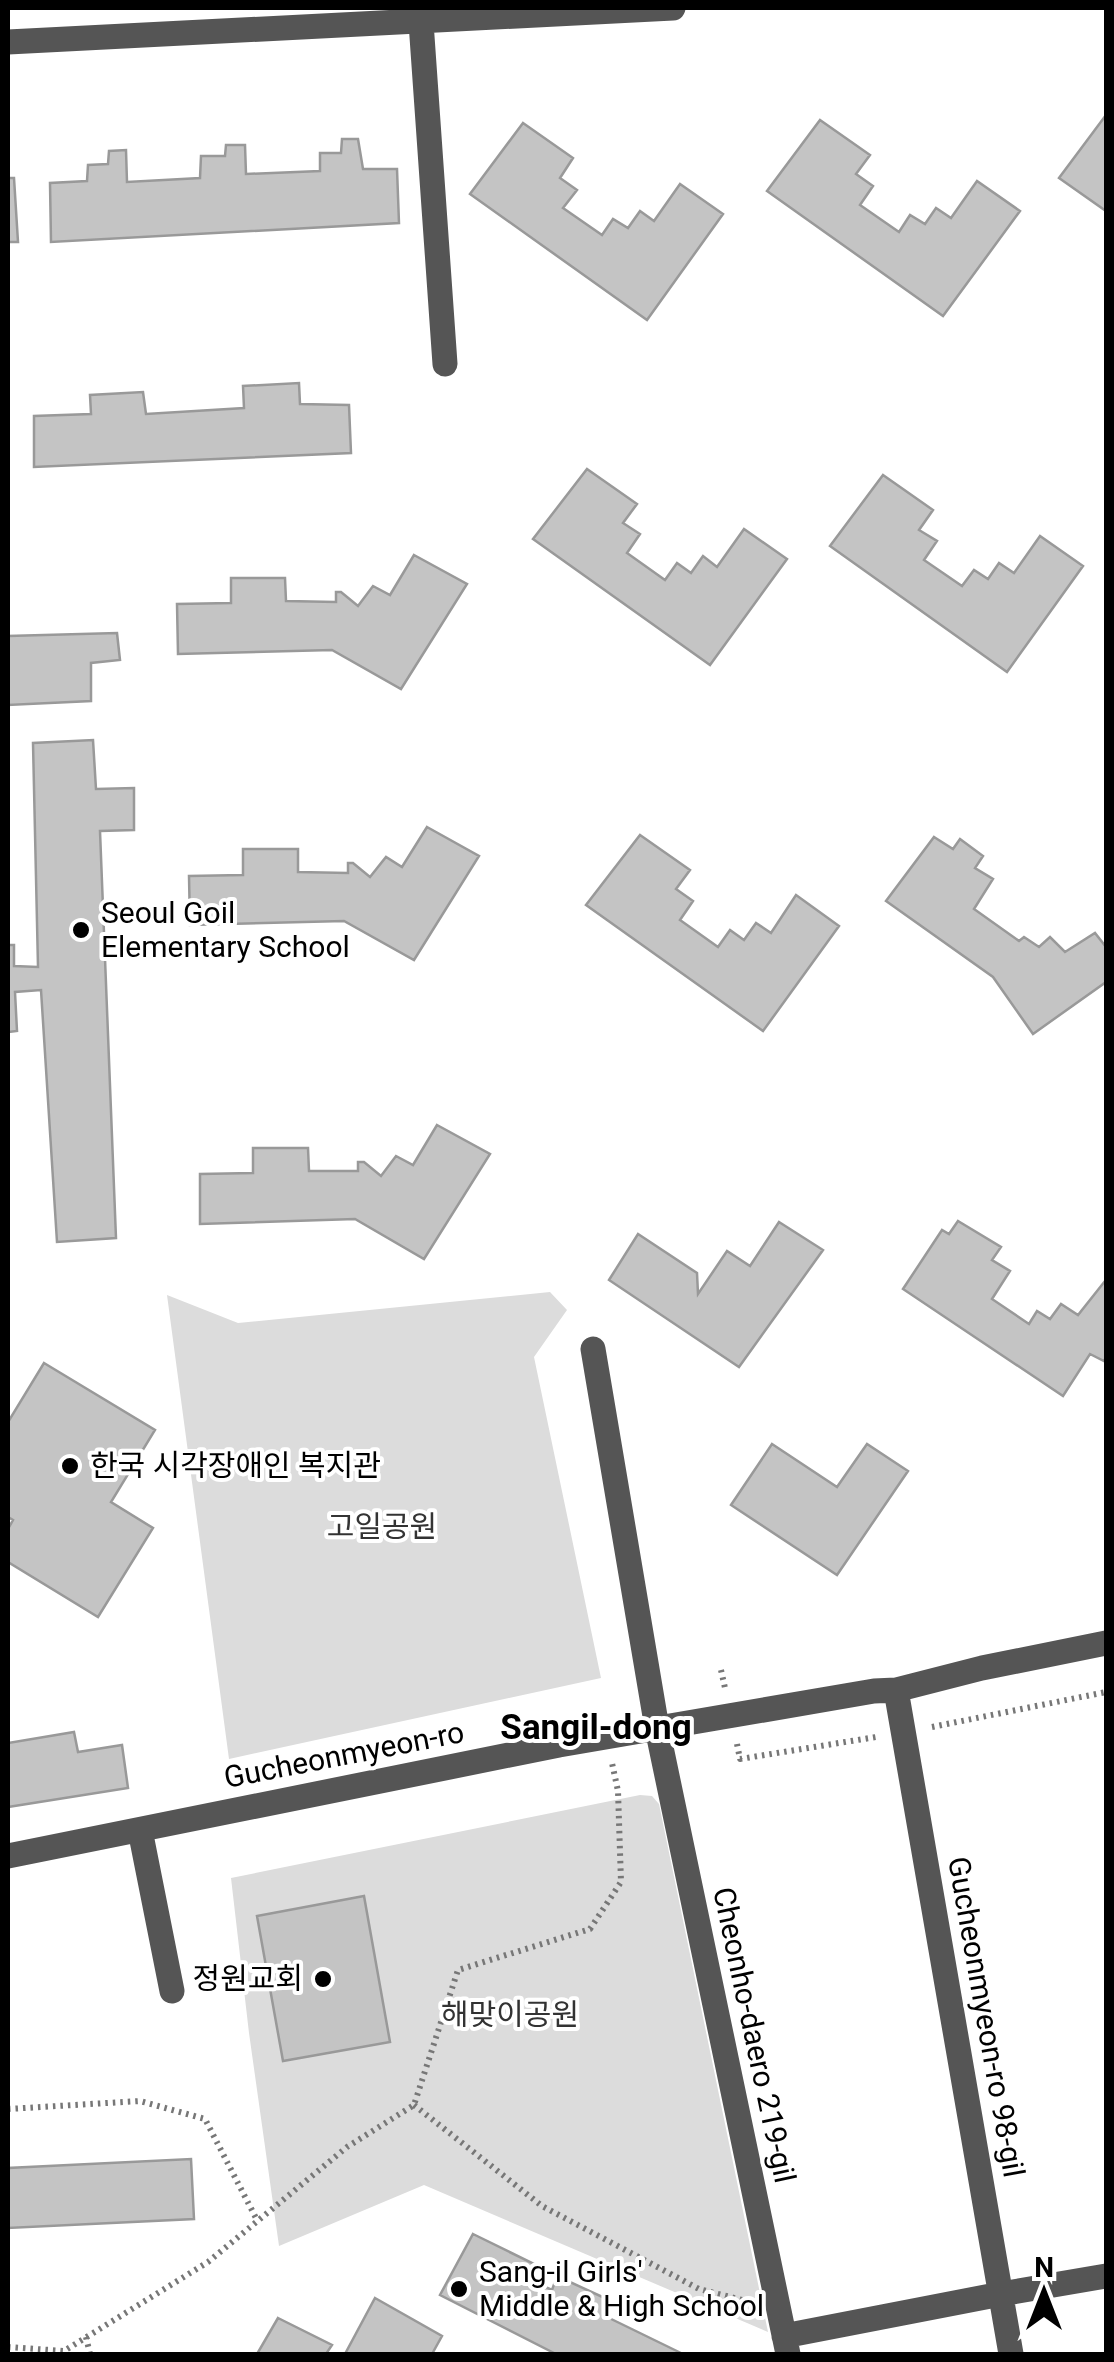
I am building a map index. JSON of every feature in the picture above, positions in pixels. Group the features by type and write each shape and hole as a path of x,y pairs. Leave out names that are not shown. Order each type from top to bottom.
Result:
{"street":[{"path":"8,42 420,14 673,8"},
{"path":"420,14 445,364"},
{"name":"Cheonho-daero 219-gil","path":"594,1349 657,1728 786,2345"},
{"name":"Gucheonmyeon-ro","path":"8,1856 558,1745 896,1690 1106,1643"},
{"name":"Gucheonmyeon-ro 98-gil","path":"896,1690 1011,2354"},
{"path":"140,1830 172,1991"},
{"path":"786,2345 1001,2294 1106,2276"}],"path":[{"path":"8,2347 64,2351 208,2262 347,2147 414,2106 458,1970 590,1929 621,1882 618,1791"},
{"path":"8,2109 140,2101 206,2118 257,2220"},
{"path":"414,2106 542,2206 700,2289 778,2310"},
{"path":"86,2337 90,2354"}],"green space":[{"name":"고일공원","path":"550,1292 567,1310 534,1357 601,1678 229,1759 167,1295 238,1323"},
{"name":"해맞이공원","path":"640,1795 652,1796 659,1804 768,2332 424,2185 279,2246 231,1878"}],"building":[{"path":"1106,115 1106,211 1059,178"},
{"path":"820,120 870,155 856,174 873,186 860,205 899,232 910,215 925,224 936,208 951,218 977,181 1020,211 943,316 767,191"},
{"path":"523,123 573,158 560,178 577,190 563,208 602,235 613,219 628,228 640,211 654,221 680,184 723,214 647,320 470,194"},
{"path":"342,139 358,139 363,169 397,169 399,223 51,242 50,183 87,181 88,165 108,164 109,151 126,150 127,182 200,178 201,156 225,156 226,145 245,145 246,174 320,171 320,153 341,153"},
{"path":"8,178 14,178 18,242 8,242"},
{"path":"299,383 300,404 349,405 351,453 34,467 34,416 91,414 90,395 143,392 146,414 244,408 243,386"},
{"path":"587,469 637,504 623,523 640,534 627,553 665,580 677,563 691,573 703,556 717,567 744,529 787,559 710,665 533,539"},
{"path":"883,475 933,510 919,530 937,541 924,560 962,586 974,570 988,579 999,563 1014,573 1040,536 1083,566 1007,672 830,546"},
{"path":"414,555 467,584 401,689 332,650 178,654 177,604 231,603 231,578 285,578 286,601 336,602 336,592 341,592 358,606 373,586 390,595"},
{"path":"117,633 120,660 91,663 91,701 8,705 8,636"},
{"path":"93,740 96,789 134,788 134,830 100,831 116,1238 57,1242 41,990 15,992 17,1031 8,1032 8,945 14,945 14,966 38,967 33,743"},
{"path":"427,827 479,856 414,960 344,921 190,925 189,876 243,875 243,849 298,849 298,872 348,873 348,863 353,863 370,877 386,857 402,867"},
{"path":"640,835 690,870 676,889 693,901 680,920 718,947 730,930 744,940 756,923 771,933 796,895 839,926 763,1031 586,905"},
{"path":"934,837 953,849 960,839 983,856 975,868 993,879 974,909 1019,941 1024,937 1039,947 1050,937 1065,952 1095,933 1106,947 1106,982 1033,1034 993,977 886,901"},
{"path":"437,1125 490,1154 424,1259 355,1219 200,1224 200,1174 253,1173 253,1148 308,1148 309,1171 358,1171 358,1162 364,1162 381,1176 396,1156 413,1165"},
{"path":"958,1221 1001,1247 992,1260 1010,1271 992,1299 1029,1324 1037,1311 1050,1319 1061,1304 1078,1315 1105,1281 1106,1357 1104,1361 1090,1354 1063,1396 903,1289 942,1230 949,1234"},
{"path":"779,1222 823,1250 739,1367 609,1280 638,1234 697,1273 698,1294 727,1251 750,1266"},
{"name":"한국 시각장애인 복지관","path":"44,1363 155,1430 111,1502 153,1528 98,1617 8,1562 8,1529 13,1520 8,1517 8,1422"},
{"path":"772,1444 837,1487 867,1444 908,1471 837,1575 731,1505"},
{"path":"74,1732 78,1752 122,1745 128,1788 8,1807 8,1743"},
{"name":"정원교회","path":"364,1896 390,2042 283,2061 257,1916"},
{"path":"191,2159 194,2219 8,2228 8,2168"},
{"path":"473,2234 540,2267 535,2282 552,2290 557,2276 609,2300 603,2315 683,2354 556,2354 440,2295"},
{"path":"375,2298 442,2336 432,2354 345,2354"},
{"path":"278,2318 332,2345 326,2354 257,2354"}],"place":[{"name":"Seoul Goil Elementary School","path":"81,930"},
{"name":"한국 시각장애인 복지관","path":"70,1466"},
{"name":"정원교회","path":"323,1979"},
{"name":"Sang-il Girls' Middle & High School","path":"459,2289"}],"district":[{"name":"Sangil-dong","path":"596,1727"}]}
